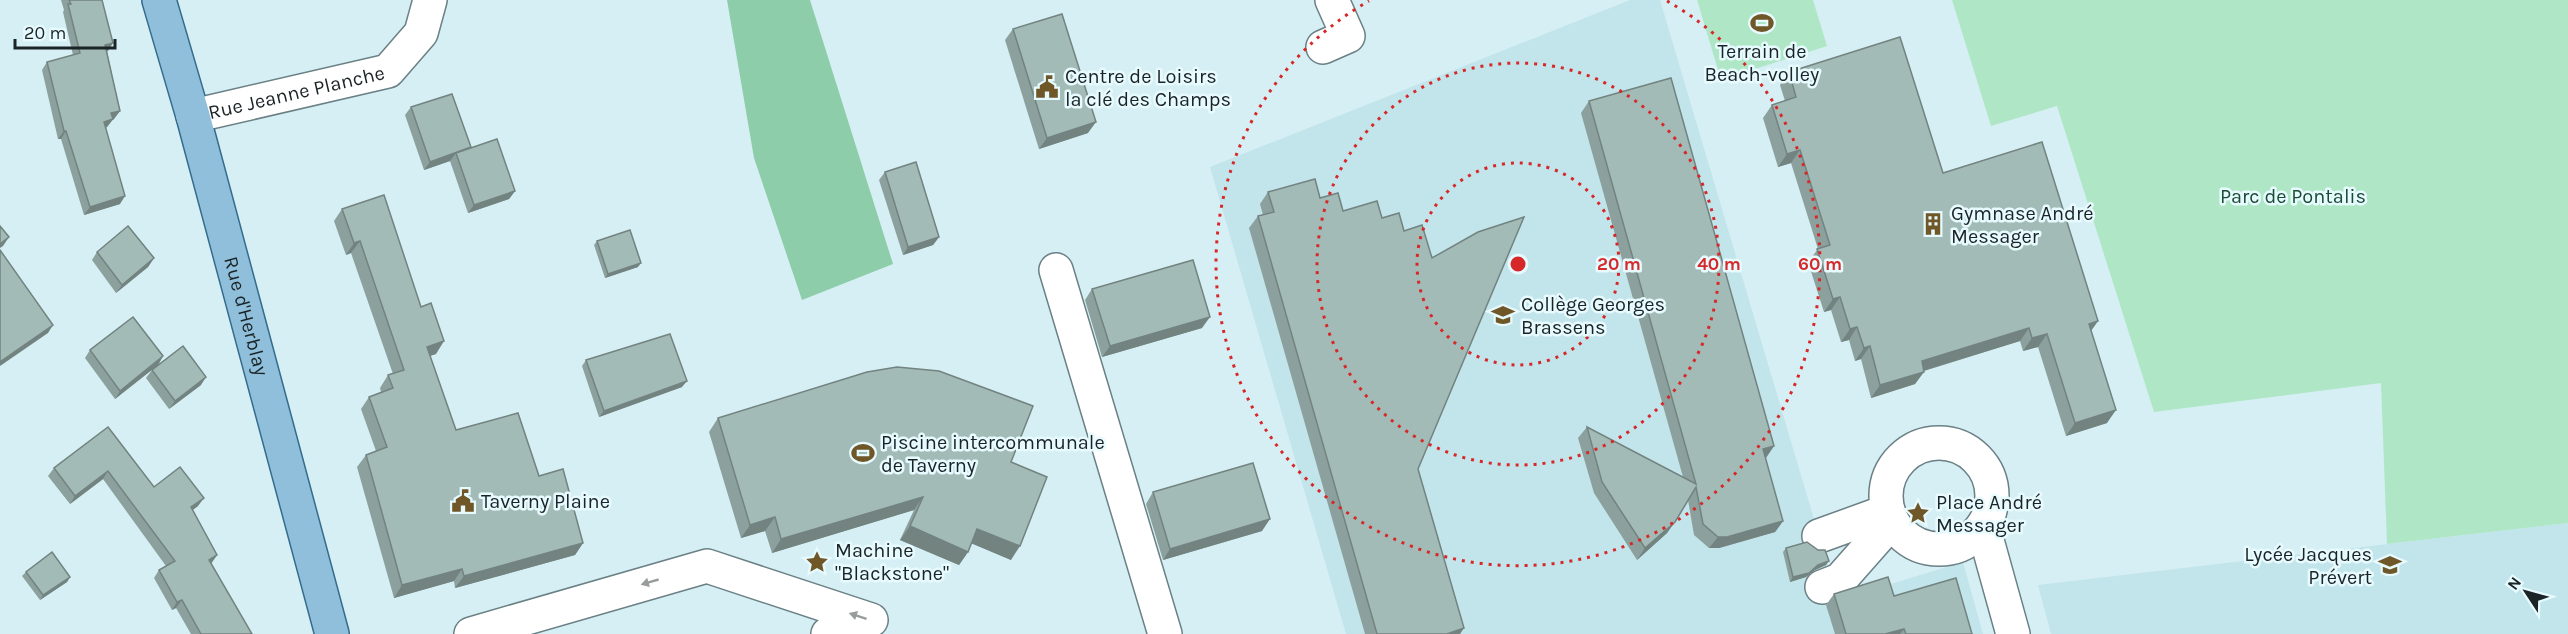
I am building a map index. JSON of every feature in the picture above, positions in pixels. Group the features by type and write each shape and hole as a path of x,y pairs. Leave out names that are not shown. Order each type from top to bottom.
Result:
{"main road":[{"name":"Rue d'Herblay","path":"159,0 193,116 332,634"}],"street":[{"name":"Rue Jeanne Planche","path":"193,116 388,71 421,33 430,0"},
{"path":"1323,47 1348,36 1332,0"},
{"path":"1056,270 1165,634"},
{"path":"1939,442 1960,447 1978,459 1989,478 1992,494 1990,511 1983,526 1967,541 1947,548 1926,547 1906,538 1890,516 1886,500 1889,479 1900,460 1917,447 1939,442"},
{"path":"1819,536 1890,516"},
{"path":"1822,587 1840,580 1890,516"},
{"path":"1983,526 2013,634"},
{"path":"471,634 707,566 871,620 828,634"}],"shaded area":[{"name":"Collège Georges Brassens","path":"1630,0 1660,0 1838,600 1963,562 1983,634 1346,634 1210,167"},
{"name":"Lycée Jacques Prévert","path":"2568,523 2568,634 2051,634 2038,585"}],"green space":[{"path":"727,0 810,0 893,264 802,300 754,158"},
{"name":"Terrain de Beach-volley","path":"1697,0 1813,0 1827,46 1721,80"},
{"name":"Parc de Pontalis","path":"1952,0 2568,0 2568,523 2387,544 2381,383 2154,412 2057,106 1991,126"}],"building":[{"path":"69,0 102,0 113,43 105,45 120,111 111,113 113,119 104,122 125,196 90,207 66,131 64,131 47,62 80,53"},
{"name":"Centre de Loisirs la clé des Champs","path":"1062,14 1096,122 1047,138 1013,29"},
{"name":"Gymnase André Messager","path":"1900,37 1943,173 2042,142 2098,321 2089,324 2116,410 2075,423 2047,334 2032,338 2029,328 1922,361 1924,372 1880,385 1870,346 1864,348 1857,327 1850,329 1840,297 1833,299 1817,249 1830,245 1800,150 1787,154 1772,105 1796,97 1789,72"},
{"path":"1671,78 1774,446 1763,449 1783,521 1727,537 1718,537 1703,524 1696,487 1675,522 1645,548 1602,482 1587,427 1696,484 1589,101"},
{"path":"452,94 471,147 430,162 411,107"},
{"path":"497,139 515,191 474,205 456,153"},
{"path":"916,162 939,237 908,247 885,172"},
{"path":"1315,179 1320,198 1338,193 1343,211 1377,201 1382,218 1399,213 1404,231 1422,225 1432,258 1478,232 1524,217 1418,469 1464,628 1447,634 1377,634 1258,216 1274,212 1268,192"},
{"name":"Taverny Plaine","path":"384,195 421,307 431,303 444,341 427,347 456,430 518,413 539,476 563,469 583,543 464,576 462,569 402,585 366,455 387,447 369,397 393,388 388,375 404,370 360,241 354,243 342,209"},
{"path":"0,226 9,237 0,244"},
{"path":"128,226 154,258 122,285 97,252"},
{"path":"630,230 641,263 608,274 597,241"},
{"path":"0,250 53,325 0,362"},
{"path":"1193,260 1210,317 1110,346 1092,289"},
{"path":"133,317 163,356 120,391 90,350"},
{"path":"670,334 687,381 604,411 586,360"},
{"path":"183,346 206,377 175,401 152,370"},
{"name":"Piscine intercommunale de Taverny","path":"897,367 939,371 1033,406 1011,462 1047,477 1020,546 977,529 968,552 910,526 923,497 781,539 775,517 750,525 718,418 867,372"},
{"path":"108,427 154,487 180,467 204,498 191,507 217,555 209,560 252,634 201,634 182,600 177,602 159,570 175,561 108,471 75,496 54,468"},
{"path":"1253,463 1270,519 1170,549 1153,492"},
{"path":"1807,542 1818,550 1825,550 1829,561 1818,565 1809,573 1793,577 1786,548"},
{"path":"52,552 70,577 43,595 26,572"},
{"path":"1888,577 1894,596 1956,578 1972,634 1906,634 1904,629 1885,634 1846,634 1834,594"}],"place":[{"name":"Terrain de Beach-volley","path":"1762,23"},
{"name":"Centre de Loisirs la clé des Champs","path":"1047,87"},
{"name":"Gymnase André Messager","path":"1933,224"},
{"name":"Collège Georges Brassens","path":"1503,315"},
{"name":"Piscine intercommunale de Taverny","path":"863,453"},
{"name":"Taverny Plaine","path":"463,501"},
{"name":"Place André Messager","path":"1918,513"},
{"name":"Machine \"Blackstone\"","path":"817,562"},
{"name":"Lycée Jacques Prévert","path":"2390,565"}]}
